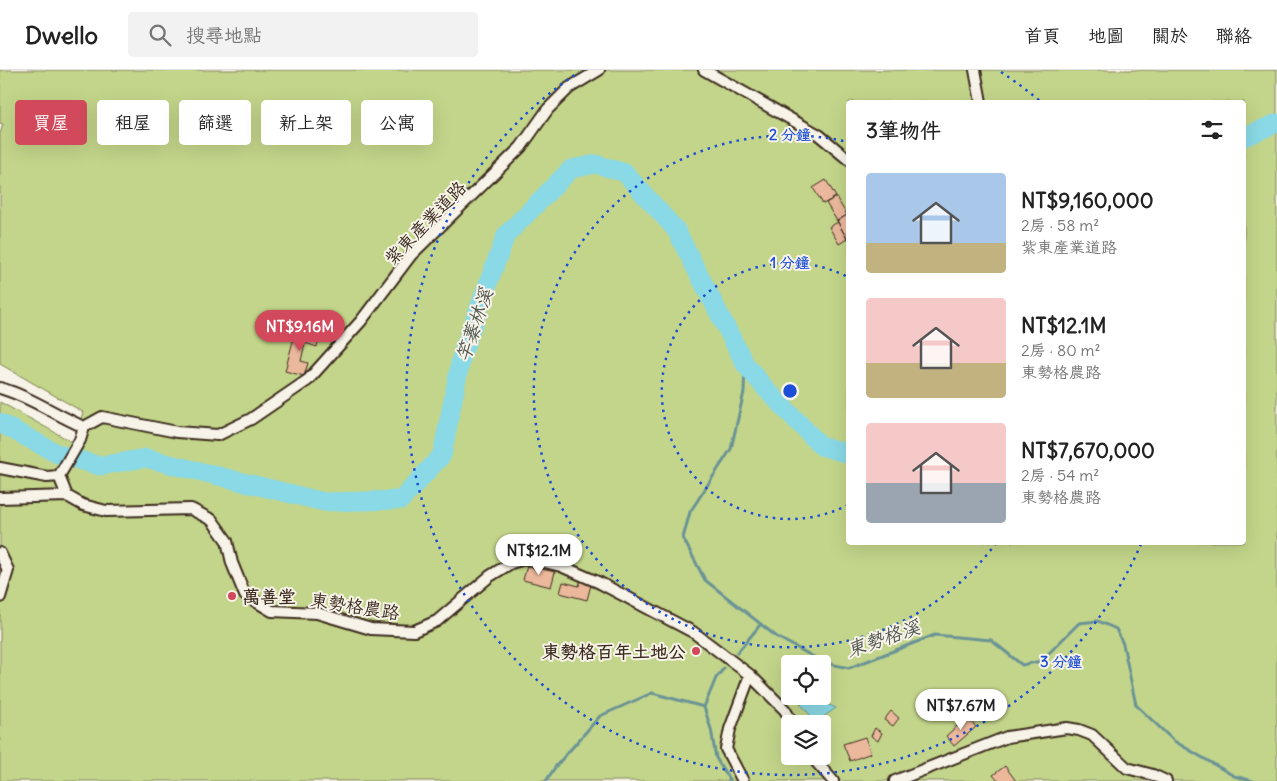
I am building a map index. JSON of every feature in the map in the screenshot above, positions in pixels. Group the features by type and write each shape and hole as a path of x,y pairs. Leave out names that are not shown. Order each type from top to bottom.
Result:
{"street":[{"name":"紫東產業道路","path":"84,427 102,417 177,432 218,435 252,419 308,380 361,321 411,254 521,147 548,109 569,88 599,70"},
{"path":"704,70 819,136 846,158"},
{"path":"975,70 981,100"},
{"path":"0,388 18,393 54,414 84,427 80,440 59,476"},
{"path":"0,468 47,477 59,476"},
{"path":"0,498 67,496 59,476"},
{"name":"東勢格農路","path":"67,496 83,505 106,510 191,509 212,520 227,542 232,563 245,595 272,611 317,613 371,629 414,631 437,621 490,576 511,563 528,558 561,566 609,587 692,632 750,675 788,715"},
{"path":"0,553 8,570 0,596"},
{"path":"743,781 726,749 730,729 750,675"},
{"path":"895,781 1007,737 1067,728 1092,735 1127,768 1153,775 1166,781"},
{"path":"819,765 833,781"}],"green space":[{"path":"0,70 1277,70 1277,781 0,781 0,402 74,443 83,412 0,364 0,134 3,124 0,123"}],"water":[{"path":"802,705 829,705 836,708 826,715 810,715"}],"building":[{"path":"826,180 836,197 823,204 813,188"},
{"path":"836,197 846,216 837,221 826,203"},
{"path":"846,216 846,237 837,221"},
{"path":"838,222 846,240 839,244 829,227"},
{"path":"296,330 319,336 317,347 305,343 301,361 308,363 304,376 285,371"},
{"path":"527,566 555,572 551,587 523,580"},
{"path":"581,578 592,581 587,600 560,593 563,582 579,586"},
{"path":"891,711 899,718 893,726 884,720"},
{"path":"967,717 976,727 954,746 946,736"},
{"path":"875,728 882,733 878,741 871,736"},
{"path":"865,737 871,753 850,761 843,744"},
{"path":"1005,766 1016,781 998,781 993,775"}],"waterway":[{"name":"竿蓁林溪","path":"1246,136 1277,123"},
{"name":"竿蓁林溪","path":"0,423 58,454 100,466 145,458 324,502 401,500 442,455 462,354 506,235 571,169 596,164 625,173 676,230 745,364 765,388 821,446 846,453"},
{"name":"東勢格溪","path":"745,364 744,392 731,449 690,512 683,538 705,580 777,637 825,663 849,668 935,635 991,640 1022,665 1041,661 1079,623 1098,621 1116,629 1123,644 1136,705 1174,741 1234,776 1253,781"},
{"path":"737,653 760,625"},
{"path":"546,781 556,766 600,716 652,693 704,707 716,678 724,668"},
{"path":"704,707 711,729 716,758 730,781"}],"place":[{"name":"萬善堂","path":"232,596"},
{"name":"東勢格百年土地公","path":"696,651"}]}
